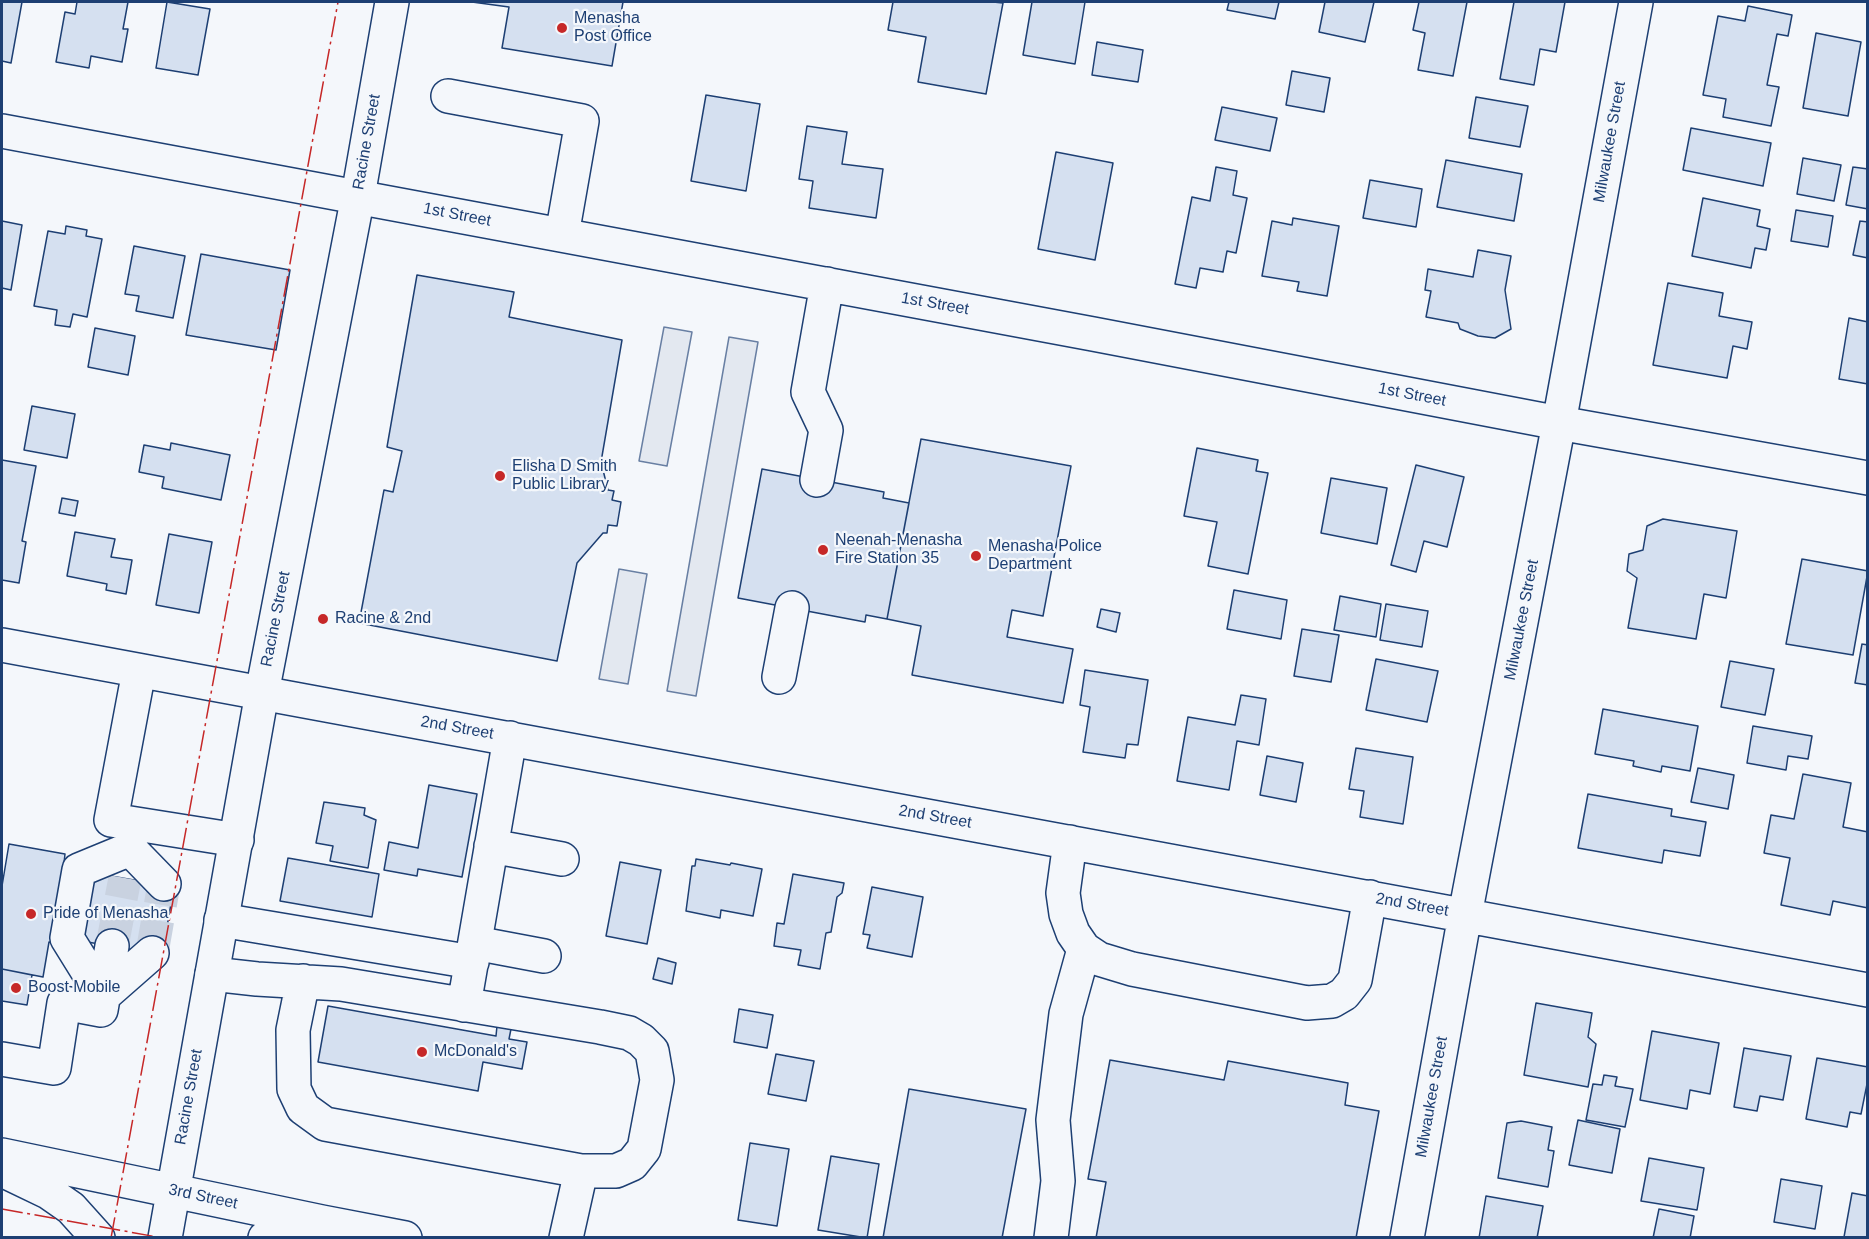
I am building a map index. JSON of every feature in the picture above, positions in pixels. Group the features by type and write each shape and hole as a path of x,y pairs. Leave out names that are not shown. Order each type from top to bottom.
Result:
{"street":[{"name":"Racine Street","path":"165,1238 262,693 358,196 392,2"},
{"name":"Milwaukee Street","path":"1407,1238 1465,915 1559,423 1636,2"},
{"path":"448,96 582,121 562,236"},
{"name":"1st Street","path":"2,131 1559,423 1868,478"},
{"path":"817,480 826,430 808,392 827,285"},
{"path":"778,677 792,608"},
{"name":"2nd Street","path":"2,645 1868,990"},
{"path":"139,671 111,820 130,850 164,884"},
{"path":"464,1005 510,738"},
{"path":"103,996 67,938 79,870 130,850 237,840"},
{"path":"1070,842 1063,893 1066,914 1084,949 1099,959 1131,969 1307,1003 1332,1001 1344,994 1355,980 1370,897"},
{"path":"491,846 562,859"},
{"path":"221,920 473,952 544,956"},
{"path":"2,1059 54,1068 64,1003 101,1010 112,946"},
{"path":"1051,1238 1058,1181 1053,1120 1066,1014 1084,949"},
{"path":"103,996 152,953"},
{"path":"212,974 257,979 303,981 341,984 629,1033 641,1040 652,1051 657,1080 644,1149 632,1164 616,1171 581,1171 325,1124 303,1108 294,1089 293,1030 303,981"},
{"name":"3rd Street","path":"2,1155 396,1236"},
{"path":"2,1170 48,1192 72,1208 98,1238"},
{"path":"566,1238 581,1171"},
{"path":"265,1238 293,1234 396,1236"}],"shaded area":[{"path":"664,327 692,332 667,466 639,461"},
{"path":"729,337 758,342 696,696 667,691"},
{"path":"619,569 647,574 628,684 599,679"}],"building":[{"path":"2,2 22,2 11,63 2,61"},
{"path":"77,2 128,2 123,29 128,29 122,62 91,56 89,68 56,62 65,12 75,14"},
{"path":"167,2 210,9 198,75 156,68"},
{"name":"Menasha Post Office","path":"472,2 623,2 612,66 502,48 509,7"},
{"path":"893,2 1003,3 986,94 918,82 926,37 888,30"},
{"path":"1032,2 1085,2 1075,64 1023,55"},
{"path":"1229,2 1279,2 1275,19 1227,10"},
{"path":"1325,2 1374,2 1365,42 1319,32"},
{"path":"1419,2 1467,2 1453,76 1418,70 1425,33 1413,30"},
{"path":"1514,2 1565,2 1556,52 1540,49 1534,85 1500,79"},
{"path":"1748,6 1792,15 1788,36 1777,34 1767,85 1779,87 1771,126 1723,117 1726,99 1703,95 1718,16 1745,21"},
{"path":"1816,33 1861,42 1848,116 1803,108"},
{"path":"1097,42 1143,50 1138,82 1092,75"},
{"path":"1292,71 1330,78 1324,112 1286,105"},
{"path":"706,95 760,104 746,191 691,181"},
{"path":"1476,97 1528,106 1520,147 1469,138"},
{"path":"1222,107 1277,118 1270,151 1215,140"},
{"path":"807,126 847,132 842,164 883,169 876,218 809,208 813,181 799,179"},
{"path":"1691,128 1771,143 1763,186 1683,170"},
{"path":"1056,152 1113,163 1095,260 1038,249"},
{"path":"1803,158 1841,165 1834,201 1797,194"},
{"path":"1446,160 1522,174 1514,221 1437,207"},
{"path":"1216,167 1237,171 1233,195 1247,198 1236,253 1227,251 1223,272 1200,268 1196,288 1175,284 1192,197 1210,201"},
{"path":"1853,167 1868,169 1868,209 1846,205"},
{"path":"1370,180 1422,189 1416,227 1363,218"},
{"path":"1703,198 1760,210 1757,226 1770,229 1766,250 1755,248 1751,268 1692,256"},
{"path":"1796,210 1833,216 1828,247 1791,241"},
{"path":"1293,218 1339,226 1327,296 1297,291 1299,282 1262,276 1272,221 1292,225"},
{"path":"2,221 22,225 11,290 2,288"},
{"path":"1860,221 1868,222 1868,258 1853,255"},
{"path":"66,226 87,230 86,236 102,239 87,317 73,314 70,327 55,325 57,310 34,306 48,231 65,234"},
{"path":"134,246 185,256 173,318 136,311 139,296 125,294"},
{"path":"1478,250 1511,256 1505,290 1511,329 1495,338 1478,336 1460,329 1458,323 1426,317 1431,291 1425,290 1428,269 1473,277"},
{"path":"201,254 290,270 276,350 186,335"},
{"name":"Elisha D Smith Public Library","path":"417,275 514,292 509,317 622,340 601,462 608,490 614,491 612,500 621,502 617,526 608,525 607,533 603,533 577,563 557,661 359,623 384,490 393,492 402,451 387,447"},
{"path":"1668,283 1723,293 1719,316 1752,322 1747,349 1733,346 1727,378 1653,365"},
{"path":"1849,318 1868,322 1868,384 1839,379"},
{"path":"95,328 135,336 128,375 88,367"},
{"path":"32,406 75,414 67,458 24,450"},
{"name":"Menasha Police Department","path":"921,439 1071,466 1043,616 1012,610 1007,637 1073,649 1063,703 912,675 921,626 887,619"},
{"path":"171,443 230,455 221,500 162,488 164,477 139,472 144,445 170,450"},
{"path":"1197,448 1258,460 1256,471 1268,473 1248,574 1208,566 1217,522 1184,516"},
{"path":"2,460 36,466 22,541 26,542 19,583 2,580"},
{"path":"1416,465 1464,477 1447,547 1424,541 1416,572 1391,565"},
{"name":"Neenah-Menasha Fire Station 35","path":"762,469 884,492 883,498 909,503 887,619 866,615 865,622 738,598"},
{"path":"1331,478 1387,488 1377,544 1321,533"},
{"path":"62,498 78,501 75,516 59,513"},
{"path":"1663,519 1737,531 1726,598 1704,594 1696,639 1628,628 1637,578 1627,571 1629,554 1643,550 1647,526"},
{"path":"75,532 115,539 111,557 132,560 126,594 106,590 107,584 67,576"},
{"path":"169,534 212,542 199,613 156,605"},
{"path":"1802,559 1868,571 1853,655 1786,644"},
{"path":"1234,590 1287,600 1281,639 1227,629"},
{"path":"1340,596 1381,604 1376,637 1334,630"},
{"path":"1386,604 1428,611 1422,647 1380,640"},
{"path":"1101,609 1120,613 1116,632 1097,627"},
{"path":"1302,629 1339,635 1331,682 1294,676"},
{"path":"1862,644 1868,645 1868,685 1855,683"},
{"path":"1376,659 1438,671 1427,722 1366,710"},
{"path":"1730,661 1774,669 1765,715 1721,707"},
{"path":"1085,670 1148,680 1138,745 1127,744 1125,758 1083,752 1090,707 1080,705"},
{"path":"1241,695 1266,699 1259,745 1237,741 1229,790 1177,781 1188,717 1235,725"},
{"path":"1603,709 1698,726 1690,771 1662,766 1661,772 1633,766 1634,761 1595,754"},
{"path":"1753,726 1812,736 1808,759 1788,756 1786,770 1747,763"},
{"path":"1356,748 1413,757 1403,824 1360,817 1364,791 1349,789"},
{"path":"1267,756 1303,763 1296,802 1260,795"},
{"path":"1698,768 1734,775 1728,809 1691,802"},
{"path":"1803,774 1851,783 1843,827 1868,832 1868,908 1833,901 1830,915 1781,905 1790,858 1764,853 1771,815 1794,819"},
{"path":"429,785 477,794 462,877 418,869 417,876 384,870 389,842 418,848"},
{"path":"1588,794 1672,809 1671,816 1706,822 1700,856 1664,850 1662,863 1578,848"},
{"path":"324,802 365,808 364,815 376,820 368,868 330,861 333,846 316,843"},
{"name":"Pride of Menasha","path":"9,844 65,854 55,943 49,942 43,977 2,969 2,886"},
{"path":"288,858 379,874 372,917 280,901"},
{"path":"696,859 762,869 753,916 721,910 720,918 686,911 692,866 695,866"},
{"path":"620,862 661,870 647,944 606,936"},
{"path":"88,872 174,887 162,955 76,940"},
{"path":"793,874 844,883 842,893 837,897 831,932 826,933 820,969 798,965 801,950 774,946 777,923 784,924"},
{"path":"872,887 923,897 912,957 867,948 870,935 863,934"},
{"path":"658,958 676,963 672,984 653,979"},
{"name":"Boost Mobile","path":"2,969 32,975 27,1005 2,1001"},
{"path":"1536,1003 1592,1013 1588,1037 1596,1044 1588,1087 1524,1075"},
{"name":"McDonald's","path":"328,1006 496,1036 497,1026 511,1029 509,1039 527,1042 522,1069 483,1062 478,1091 318,1062"},
{"path":"739,1009 773,1015 767,1048 734,1042"},
{"path":"1652,1031 1719,1043 1710,1094 1690,1090 1687,1109 1640,1100"},
{"path":"1744,1048 1791,1056 1783,1100 1760,1096 1757,1111 1734,1107"},
{"path":"776,1054 814,1061 806,1101 768,1094"},
{"path":"1817,1058 1868,1067 1861,1114 1850,1112 1847,1127 1806,1119"},
{"path":"1110,1060 1224,1080 1228,1061 1348,1083 1345,1105 1379,1111 1356,1238 1096,1238 1106,1182 1088,1179"},
{"path":"1604,1075 1617,1077 1615,1086 1633,1089 1625,1127 1586,1120 1593,1084 1602,1085"},
{"path":"909,1089 1026,1109 1002,1238 883,1238"},
{"path":"1578,1120 1620,1129 1612,1173 1569,1165"},
{"path":"1521,1121 1552,1127 1548,1150 1554,1151 1548,1187 1498,1178 1507,1123"},
{"path":"750,1143 789,1149 777,1226 738,1220"},
{"path":"831,1156 879,1164 867,1238 818,1230"},
{"path":"1649,1158 1704,1168 1697,1210 1641,1201"},
{"path":"1781,1179 1822,1186 1815,1229 1774,1222"},
{"path":"1852,1193 1868,1196 1868,1238 1844,1237"},
{"path":"1486,1196 1543,1206 1537,1238 1479,1238"},
{"path":"1659,1209 1694,1216 1690,1238 1653,1238"}],"tunnel":[{"path":"112,946 125,878"},
{"path":"152,953 164,884"}],"power":[{"path":"111,1238 338,2"},
{"path":"2,1209 163,1238"}],"place":[{"name":"Menasha Post Office","path":"562,28"},
{"name":"Elisha D Smith Public Library","path":"500,476"},
{"name":"Neenah-Menasha Fire Station 35","path":"823,550"},
{"name":"Menasha Police Department","path":"976,556"},
{"name":"Racine & 2nd","path":"323,619"},
{"name":"Pride of Menasha","path":"31,914"},
{"name":"Boost Mobile","path":"16,988"},
{"name":"McDonald's","path":"422,1052"}]}
